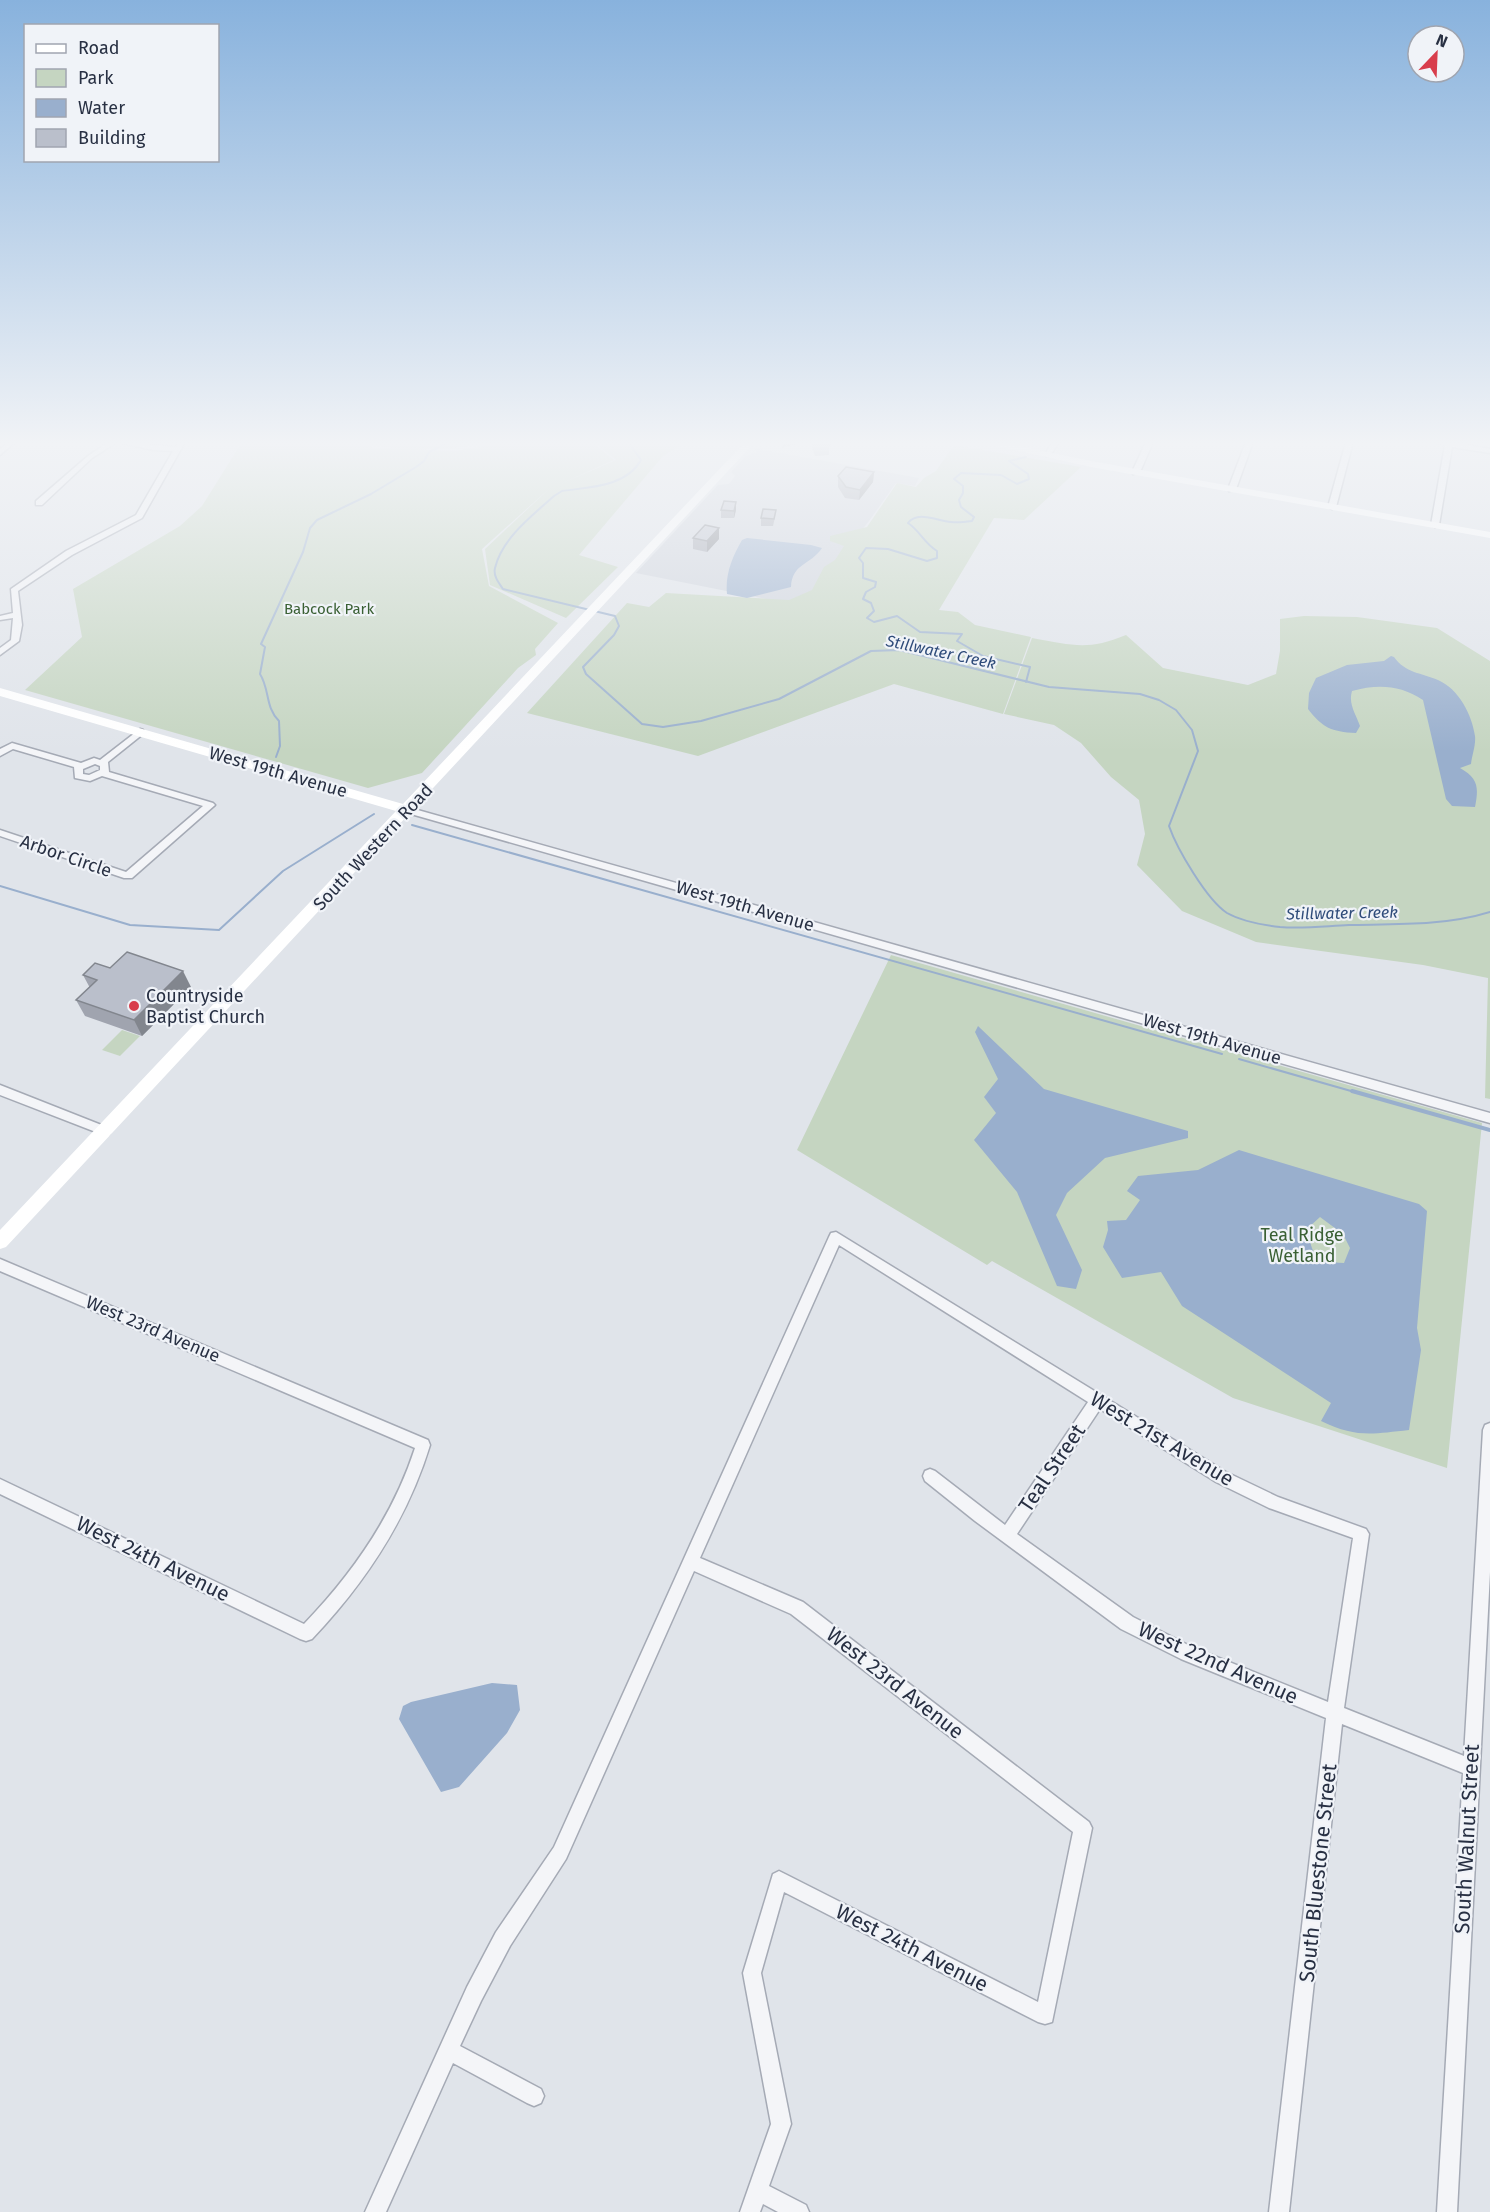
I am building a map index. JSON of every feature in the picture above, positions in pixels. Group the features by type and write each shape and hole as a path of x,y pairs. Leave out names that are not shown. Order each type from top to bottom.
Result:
{"main road":[{"name":"South Western Road","path":"0,1242 654,545"},
{"name":"West 19th Avenue","path":"0,692 407,810"}],"street":[{"path":"0,652 15,641 17,615 14,591 84,545"},
{"path":"0,618 17,615"},
{"path":"103,768 90,762 81,766 77,771 81,777 90,778 103,768 140,732"},
{"path":"0,753 12,746 81,766"},
{"name":"Arbor Circle","path":"0,833 128,876 210,805 103,768"},
{"name":"West 19th Avenue","path":"407,810 1490,1118"},
{"path":"0,1090 105,1131"},
{"name":"West 21st Avenue","path":"692,1562 836,1237 1221,1477 1274,1503 1361,1534"},
{"name":"West 23rd Avenue","path":"0,1265 423,1444 415,1475 383,1536 333,1605 306,1634"},
{"name":"Teal Street","path":"1007,1536 1097,1401"},
{"name":"South Walnut Street","path":"1447,2212 1490,1430"},
{"name":"West 22nd Avenue","path":"930,1476 1007,1536 1127,1623 1187,1653 1470,1768"},
{"name":"West 24th Avenue","path":"0,1486 296,1627 306,1634"},
{"name":"South Bluestone Street","path":"1280,2212 1335,1714 1361,1534"},
{"path":"375,2212 503,1939 560,1853 692,1562"},
{"name":"West 23rd Avenue","path":"692,1562 797,1608 1083,1828 1045,2015"},
{"name":"West 24th Avenue","path":"757,2190 781,2124 752,1973 779,1880 1045,2015"},
{"path":"449,2050 534,2096"},
{"path":"750,2212 757,2190 799,2212"}],"shaded area":[{"path":"662,545 850,545 801,606 636,573"}],"green space":[{"name":"Babcock Park","path":"147,545 486,545 482,549 489,586 558,623 535,649 536,655 518,668 422,773 368,788 25,690 82,637 73,589"},
{"name":"Babcock Park","path":"489,545 587,545 579,555 618,567 566,618 490,585 485,549"},
{"path":"842,545 978,545 939,610 958,612 975,625 1031,637 1003,714 894,684 698,756 527,713 627,603 649,607 666,593 789,600 812,590 824,567 835,560 844,546"},
{"path":"1304,616 1357,617 1437,628 1490,661 1490,1099 1485,1098 1488,978 1423,965 1256,942 1182,911 1137,865 1145,834 1139,800 1111,777 1081,743 1054,725 1004,714 1032,638 1090,645 1126,635 1163,668 1248,685 1276,674 1280,651 1280,619"},
{"name":"Teal Ridge Wetland","path":"891,955 1482,1123 1447,1468 1233,1398 992,1261 987,1265 797,1150"},
{"path":"122,1030 140,1036 120,1056 102,1050"}],"water":[{"path":"739,545 812,545 822,548 818,554 798,569 792,579 791,587 747,598 727,594 728,573"},
{"path":"1391,656 1403,666 1445,684 1458,696 1468,711 1475,739 1471,764 1460,768 1474,779 1476,784 1475,807 1452,806 1446,799 1423,700 1406,691 1389,687 1371,687 1352,691 1352,705 1360,726 1356,733 1328,727 1308,709 1309,693 1316,678 1347,665 1384,661"},
{"path":"978,1026 1044,1089 1188,1131 1188,1138 1105,1158 1067,1193 1056,1215 1082,1270 1076,1289 1057,1286 1017,1192 974,1140 996,1113 984,1097 998,1079 975,1032"},
{"path":"1239,1150 1419,1204 1427,1211 1417,1328 1421,1350 1409,1430 1385,1433 1354,1432 1321,1421 1331,1403 1182,1306 1161,1272 1122,1278 1103,1247 1108,1230 1107,1221 1126,1220 1140,1200 1127,1191 1138,1176 1198,1170","holes":["1320,1217 1343,1234 1350,1248 1344,1263 1326,1261 1316,1256 1313,1251 1308,1228"]},
{"path":"492,1683 517,1685 520,1710 507,1733 459,1787 441,1792 399,1719 403,1706 411,1702"}],"building":[{"path":"127,952 183,971 134,1020 76,1000 97,980 83,975 95,963 110,968"}],"waterway":[{"path":"276,757 280,746 279,721 269,704 260,674 265,647 261,644 305,545"},
{"name":"Stillwater Creek","path":"505,545 495,568 495,574 503,589 615,616 619,626 614,635 583,667 586,674 642,724 663,727 701,721 779,699 871,651 899,650 1026,681"},
{"path":"930,545 937,551 937,558 927,561 888,549 866,548 859,558 863,563 863,578 876,582 875,587 866,592 863,599 871,603 874,611 867,618 874,622 897,616 920,632 962,634 957,641 983,656 1030,667 1026,681"},
{"name":"Stillwater Creek","path":"1026,681 1049,687 1140,694 1159,700 1176,710 1192,730 1198,751 1169,826 1194,873 1211,897 1227,913 1260,924 1297,928 1438,922 1490,912"},
{"path":"0,886 130,925 219,930 283,871 374,814"},
{"path":"412,825 1222,1054"},
{"path":"1239,1059 1358,1093"},
{"path":"1352,1091 1490,1130"}],"place":[{"name":"Countryside Baptist Church","path":"134,1006"}]}
